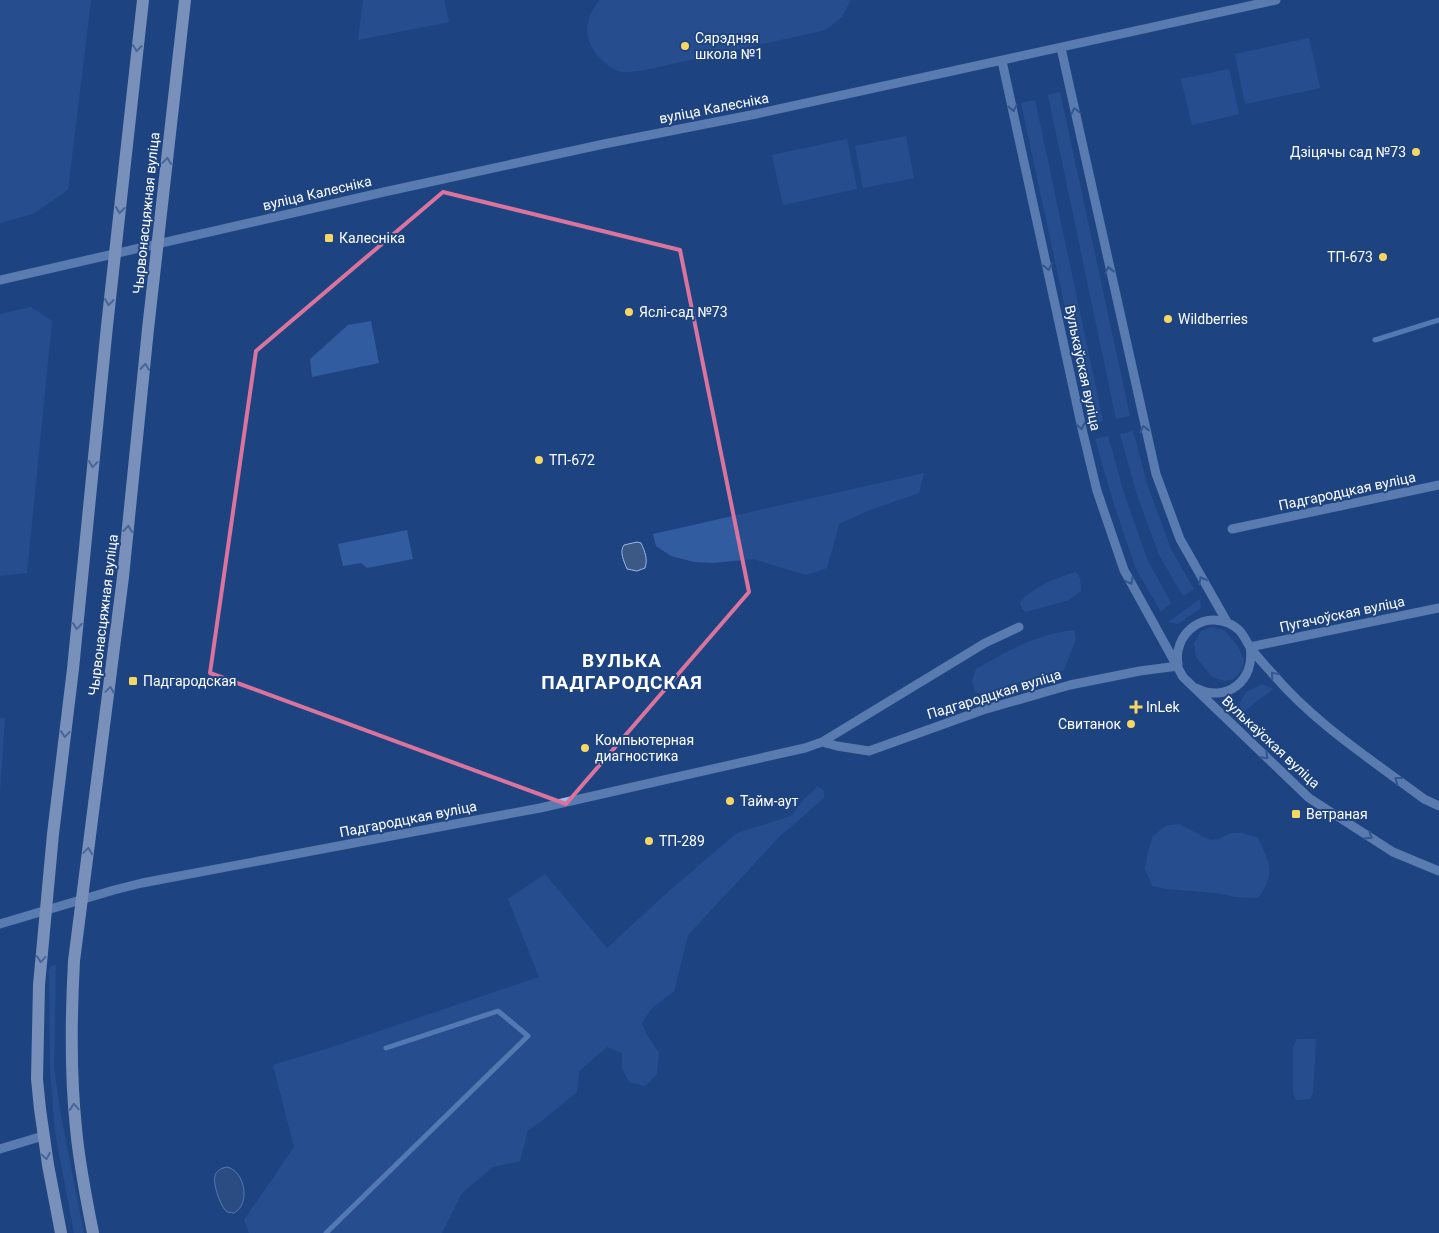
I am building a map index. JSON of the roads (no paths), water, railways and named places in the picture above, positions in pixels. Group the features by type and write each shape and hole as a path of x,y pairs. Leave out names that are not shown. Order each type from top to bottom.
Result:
{"main road":[{"name":"Чырвонасцяжная вуліца","path":"61,1233 43,1136 37,1078 39,985 45,910 73,669 143,0"},
{"name":"Чырвонасцяжная вуліца","path":"93,1233 79,1155 72,1072 72,990 81,900 117,632 185,0"}],"street":[{"name":"вуліца Калесніка","path":"0,280 384,192 1002,61 1276,0"},
{"path":"1061,48 1156,474 1180,539 1226,622"},
{"name":"Вулькаўская вуліца","path":"1002,61 1097,491 1124,570 1183,677 1309,798 1393,852 1439,871"},
{"name":"Падгародцкая вуліца","path":"1232,529 1439,485"},
{"name":"Пугачоўская вуліца","path":"1250,647 1439,608"},
{"path":"1178,666 1177,651 1180,641 1186,632 1195,625 1205,621 1216,620 1226,622 1237,628 1245,636 1250,647 1286,689 1328,727 1424,799 1439,806"},
{"name":"Падгародцкая вуліца","path":"0,924 142,883 597,796 805,748 822,742 985,643 1019,627"},
{"name":"Вулькаўская вуліца","path":"1192,686 1202,692 1214,694 1235,688 1243,681 1248,671 1251,661 1250,647"},
{"name":"Падгародцкая вуліца","path":"822,742 869,751 982,710 1070,685 1140,671 1178,666"},
{"path":"0,1149 43,1136"}],"waterway":[{"path":"1375,340 1439,320"},
{"path":"326,1233 528,1036 498,1011 386,1048"}],"place":[{"name":"Сярэдняя школа №1","path":"685,46"},
{"name":"Дзіцячы сад №73","path":"1416,152"},
{"name":"Калесніка","path":"329,238"},
{"name":"ТП-673","path":"1383,257"},
{"name":"Яслі-сад №73","path":"629,312"},
{"name":"Wildberries","path":"1168,319"},
{"name":"ТП-672","path":"539,460"},
{"name":"Падгародская","path":"133,681"},
{"name":"InLek","path":"1136,707"},
{"name":"Свитанок","path":"1131,724"},
{"name":"Компьютерная диагностика","path":"585,748"},
{"name":"Тайм-аут","path":"730,801"},
{"name":"Ветраная","path":"1296,814"},
{"name":"ТП-289","path":"649,841"}],"district":[{"name":"ВУЛЬКА ПАДГАРОДСКАЯ","path":"622,671"}]}
